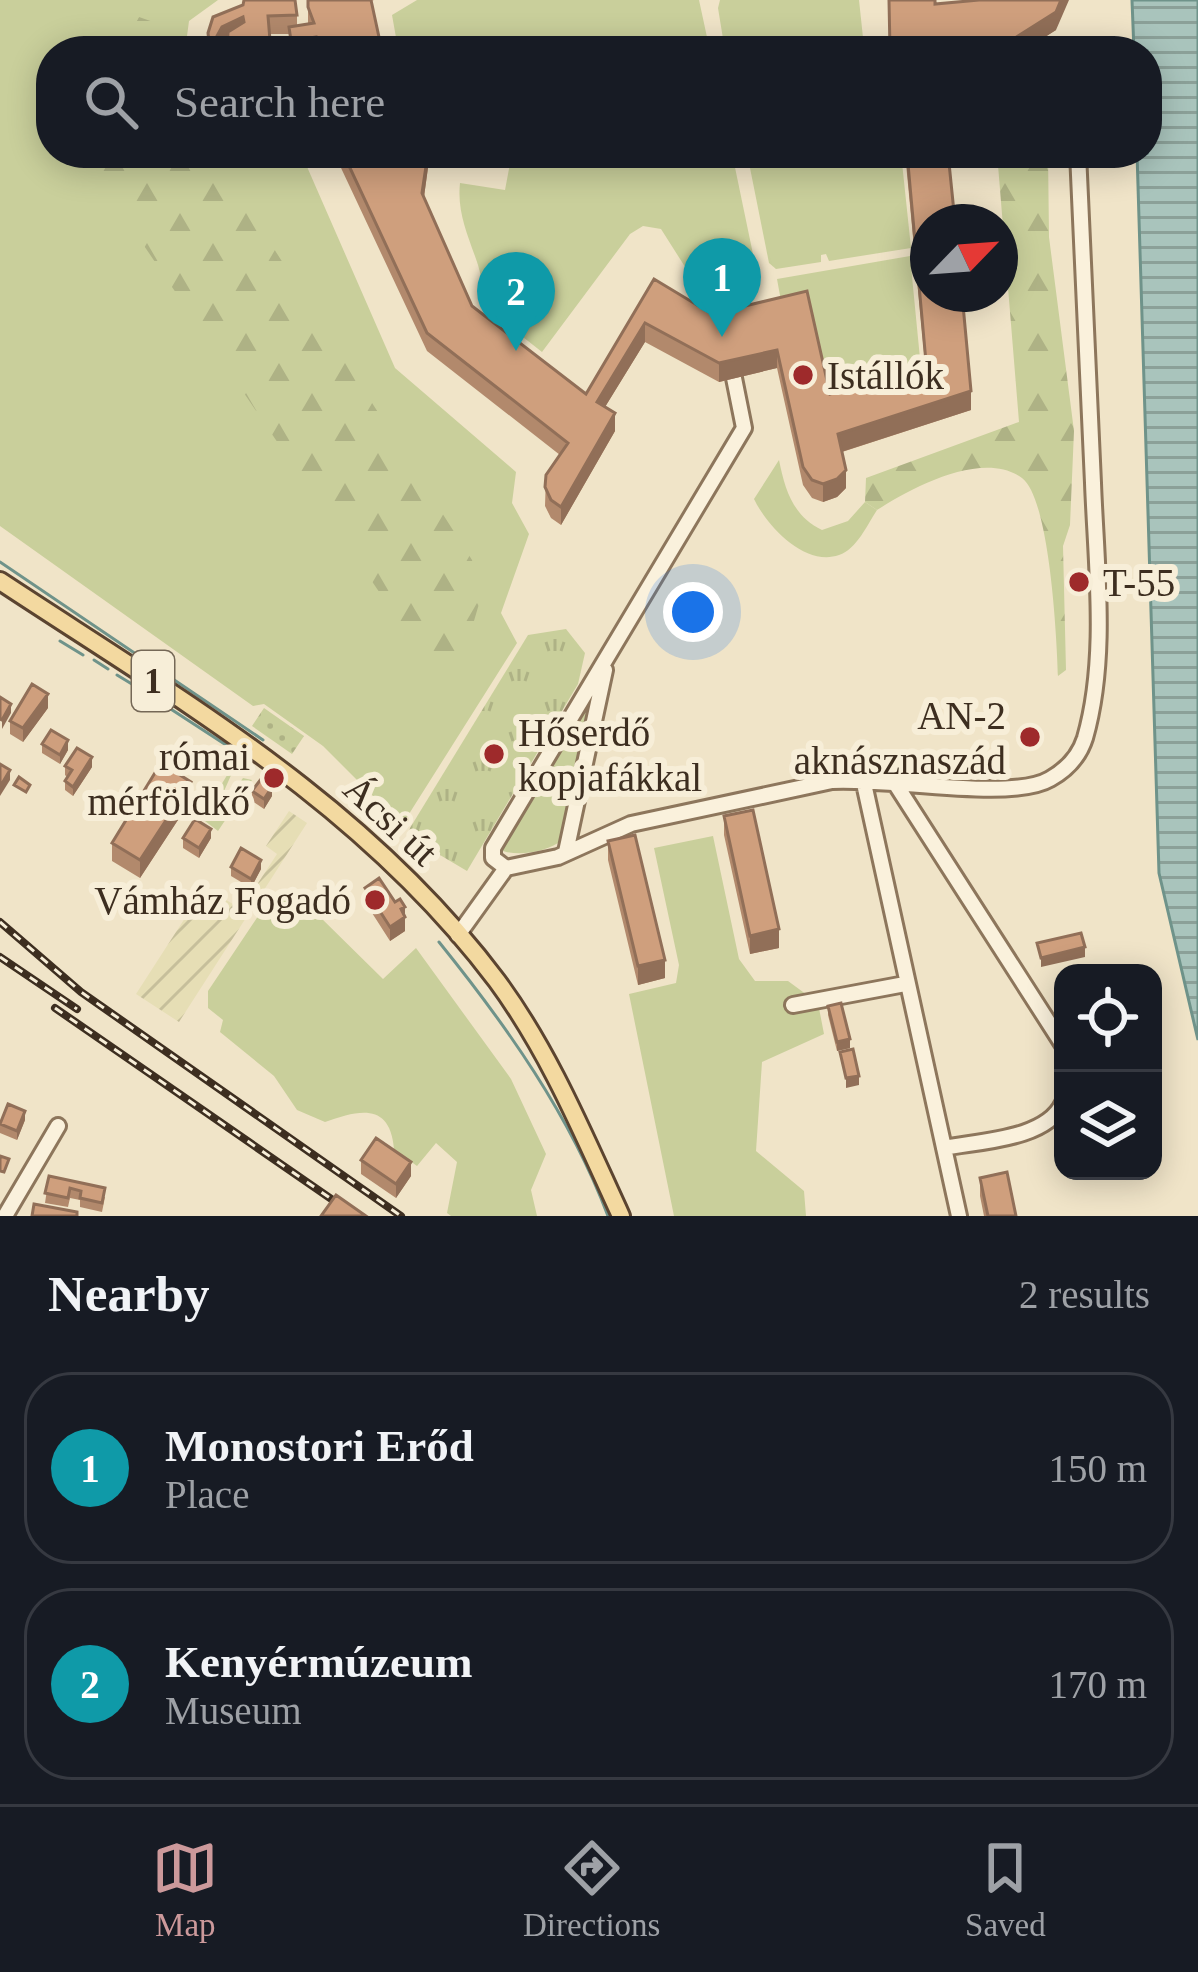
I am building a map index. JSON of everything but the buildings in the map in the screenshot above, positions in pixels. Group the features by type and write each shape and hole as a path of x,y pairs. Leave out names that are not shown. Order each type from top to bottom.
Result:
{"main road":[{"name":"Ácsi út","path":"0,581 304,785 401,871 497,981 531,1031 621,1216"}],"street":[{"path":"458,935 506,868 566,852 631,824 832,781 893,780 995,788 1045,783 1069,767 1084,743 1096,665 1079,168"},
{"path":"506,868 493,858 494,848 744,428 734,378"},
{"path":"566,852 608,659"},
{"path":"576,709 587,706 595,713"},
{"path":"862,779 958,1216"},
{"path":"893,780 1054,1031"},
{"path":"793,1005 905,984"},
{"path":"944,1148 1032,1129 1054,1115"},
{"path":"5,1216 58,1126"}],"shaded area":[{"path":"289,811 307,823 179,1022 136,994 205,887 241,909 277,854 266,846"}],"green space":[{"path":"0,0 218,0 189,21 187,36 36,36 36,168 308,168 395,368 516,472 512,503 529,534 501,613 517,643 402,825 323,746 264,704 253,706 0,526"},
{"path":"417,0 699,0 707,36 396,36 392,15"},
{"path":"720,0 859,0 863,36 723,36"},
{"path":"139,17 159,24 161,36 129,36"},
{"path":"91,168 223,168 472,560 481,597 464,655 441,683"},
{"path":"509,168 735,168 754,259 732,262 716,295 694,281 661,229 643,226 630,234 542,352 486,308 461,212 460,183 505,190"},
{"path":"750,168 903,168 910,248 829,261 826,254 821,255 821,262 776,269 769,263"},
{"path":"998,168 1048,168 1049,237 1074,431 1070,525 1063,546 1066,670 1058,676 1045,540 1032,491 1022,478 1006,470 968,470 928,483 877,510 865,502 866,478 1019,422 1010,312 1018,312 1018,204 1001,204"},
{"path":"910,256 910,312 915,312 922,379 832,408 783,312 777,279"},
{"path":"779,460 792,501 822,530 848,521 865,502 877,510 851,548 839,555 813,555 789,542 768,521 754,499"},
{"path":"566,629 585,653 578,684 467,871 408,836 410,828 528,635"},
{"path":"264,708 304,736 292,754 252,726"},
{"path":"581,710 591,711 562,840 532,852 500,850"},
{"path":"229,772 217,807 220,810 243,778 252,780 218,831 201,818"},
{"path":"713,836 739,959 755,981 788,981 818,1003 824,1034 762,1062 756,1151 804,1191 806,1216 674,1216 629,994 676,983 679,965 654,848"},
{"path":"273,894 326,896 317,914 383,979 416,948 511,1079 546,1154 531,1190 537,1216 451,1216 447,1213 457,1162 436,1143 417,1166 394,1149 386,1123 371,1113 325,1122 297,1110 274,1076 220,1032 223,1020 208,1008 208,991"}],"water":[{"path":"1132,0 1198,0 1198,1040 1159,873 1137,168 1162,168 1162,36 1133,36"}],"waterway":[{"path":"0,562 263,740"},
{"path":"60,641 83,655"},
{"path":"94,660 108,669"},
{"path":"117,675 145,692"},
{"path":"163,704 243,756"},
{"path":"439,942 534,1072 575,1142 608,1216"}],"railway":[{"path":"0,922 81,992 401,1216"},
{"path":"0,957 77,1009"},
{"path":"55,1008 356,1216"}],"place":[{"name":"Monostori Erőd","path":"722,337"},
{"name":"Kenyérmúzeum","path":"516,351"},
{"name":"Istállók","path":"803,375"},
{"name":"T-55","path":"1079,582"},
{"name":"AN-2 aknásznaszád","path":"1030,737"},
{"name":"Hőserdő kopjafákkal","path":"494,754"},
{"name":"római mérföldkő","path":"274,778"},
{"name":"Vámház Fogadó","path":"375,900"}]}
